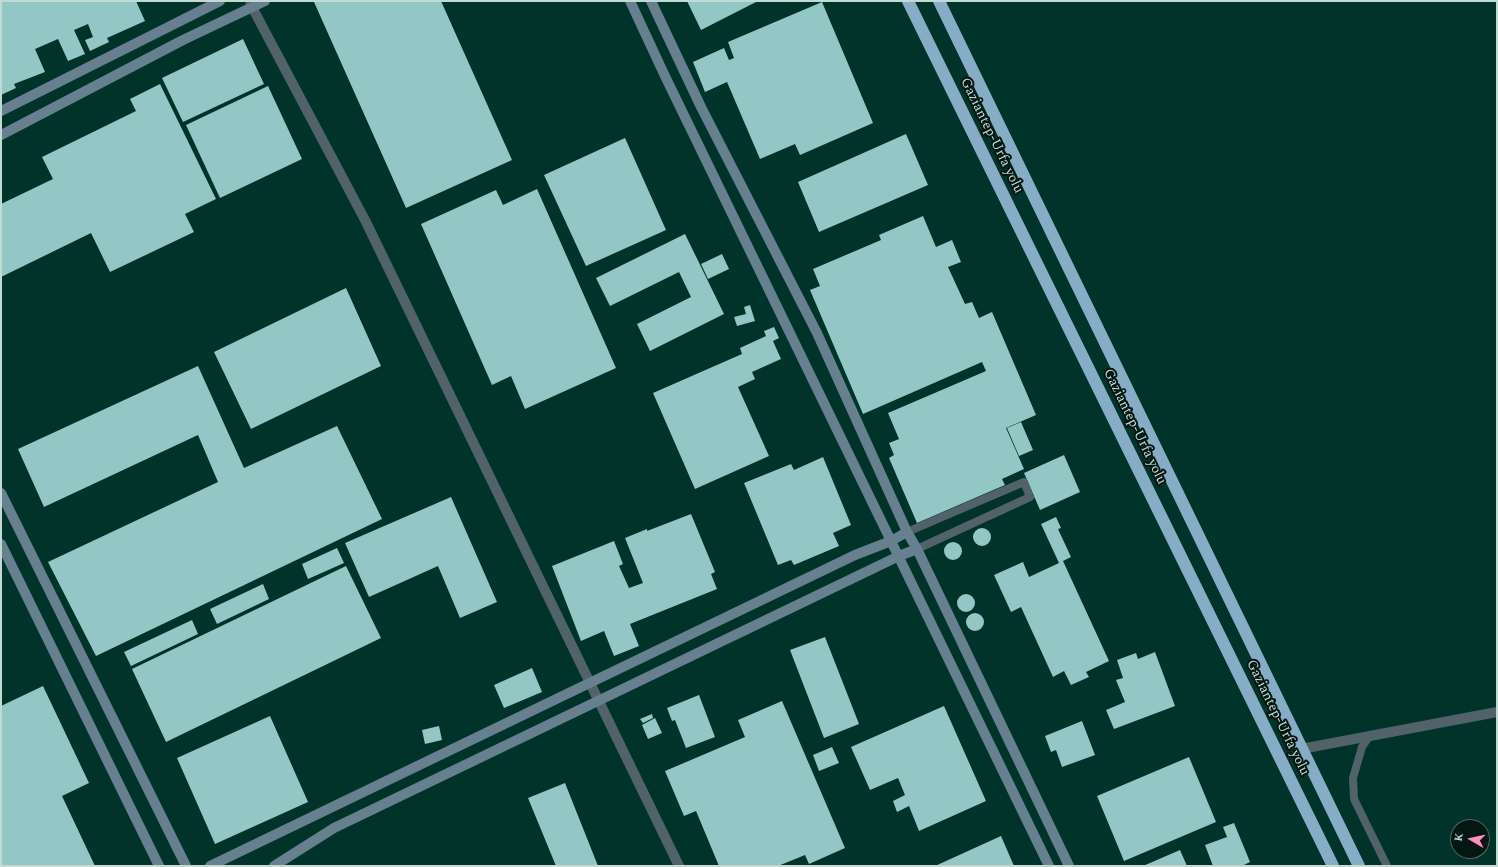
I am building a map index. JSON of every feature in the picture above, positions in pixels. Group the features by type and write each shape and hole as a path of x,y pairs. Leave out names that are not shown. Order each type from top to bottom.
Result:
{"highway":[{"name":"Gaziantep-Urfa yolu","path":"908,1 1333,866"},
{"name":"Gaziantep-Urfa yolu","path":"939,1 1359,866"}],"street":[{"path":"1,111 220,1"},
{"path":"1,135 251,4 265,1"},
{"path":"630,1 1049,866"},
{"path":"651,1 701,107 817,333 907,532 917,549 1069,866"},
{"path":"251,4 365,220 679,866"},
{"path":"1,493 186,866"},
{"path":"210,866 855,555 891,541 907,532"},
{"path":"1,544 159,866"},
{"path":"274,866 334,828 917,549"},
{"path":"1301,749 1497,712"}],"lane":[{"path":"907,532 1024,482 1030,496 917,549"},
{"path":"1370,736 1362,747 1353,778 1354,799 1387,866"}],"building":[{"path":"1,1 136,1 145,21 107,38 109,42 90,51 85,40 93,37 88,24 74,30 85,54 68,61 58,39 35,49 45,72 14,84 16,88 1,95"},
{"path":"441,1 512,160 406,208 314,2"},
{"path":"687,1 758,1 701,30"},
{"path":"822,2 873,123 800,155 795,144 760,159 727,82 705,92 693,62 724,48 729,60 734,58 728,42"},
{"path":"243,39 264,84 183,122 162,78"},
{"path":"160,84 216,199 185,214 194,232 110,272 91,233 1,277 1,204 53,179 42,157 136,111 130,99"},
{"path":"268,86 302,159 220,198 186,125"},
{"path":"906,134 928,185 819,232 798,182"},
{"path":"625,138 666,230 586,266 544,175"},
{"path":"537,189 616,368 525,409 511,376 492,385 421,224 496,190 503,205"},
{"path":"923,216 936,247 952,240 961,262 948,267 965,304 972,302 979,318 992,312 1036,415 1006,428 1024,469 1002,479 1005,485 917,523 889,458 894,455 889,443 899,439 888,413 986,371 982,362 863,414 810,290 820,286 813,269 881,240 879,235"},
{"path":"685,234 724,314 650,351 637,324 691,297 679,272 610,306 596,278"},
{"path":"722,254 729,269 708,279 701,264"},
{"path":"346,288 381,366 251,429 214,352"},
{"path":"750,305 755,321 737,326 734,317 746,314 744,307"},
{"path":"774,327 779,338 773,341 781,359 752,372 755,379 738,387 769,456 695,489 653,393 742,354 740,348 766,336 764,331"},
{"path":"198,366 244,468 337,426 382,519 96,656 48,562 218,482 198,435 44,507 18,449"},
{"path":"1021,422 1033,450 1019,456 1007,428"},
{"path":"1064,455 1080,492 1040,510 1024,473"},
{"path":"823,457 851,525 833,533 839,546 794,565 791,560 778,565 744,483 791,464 794,470"},
{"path":"451,497 497,602 460,618 438,566 369,597 345,543"},
{"path":"691,514 715,572 711,574 717,589 630,624 639,646 614,656 604,631 581,641 552,566 614,541 623,564 619,566 629,588 643,583 625,538"},
{"path":"1056,517 1061,528 1058,529 1071,557 1063,561 1109,661 1086,672 1089,677 1071,685 1064,671 1053,677 1021,607 1011,612 994,575 1023,562 1029,577 1059,563 1041,524"},
{"path":"982,528 986,529 990,533 990,541 986,545 982,546 978,545 974,541 973,537 974,533 978,529"},
{"path":"949,542 957,542 962,547 960,558 957,560 949,560 944,555 944,547"},
{"path":"337,548 344,563 308,579 302,564"},
{"path":"346,566 381,638 166,742 132,669"},
{"path":"263,584 269,599 217,624 210,609"},
{"path":"966,594 970,595 974,599 974,607 970,611 966,612 962,611 958,607 957,603 958,599 962,595"},
{"path":"975,613 979,614 983,618 983,626 979,630 975,631 971,630 967,626 966,622 967,618 971,614"},
{"path":"192,620 198,634 131,666 124,652"},
{"path":"825,637 859,724 824,738 790,650"},
{"path":"1155,652 1175,706 1114,729 1106,710 1125,702 1116,680 1123,678 1117,660 1136,653 1138,659"},
{"path":"532,668 542,692 504,708 494,685"},
{"path":"43,686 89,783 62,796 95,866 1,866 1,706"},
{"path":"699,695 715,737 686,748 675,720 672,721 667,708"},
{"path":"782,701 845,848 809,864 805,855 778,866 719,866 696,811 684,816 665,771 745,737 738,720"},
{"path":"944,706 986,801 919,831 909,806 897,812 893,801 905,795 898,778 870,790 851,747"},
{"path":"652,714 653,718 643,723 640,719"},
{"path":"270,716 308,802 215,844 177,758"},
{"path":"655,718 662,733 648,739 642,725"},
{"path":"1082,721 1095,755 1062,767 1056,750 1051,752 1045,736"},
{"path":"439,726 442,740 425,744 422,730"},
{"path":"832,747 839,763 819,771 813,755"},
{"path":"1189,757 1216,822 1124,861 1097,796"},
{"path":"565,783 598,866 556,866 528,798"},
{"path":"1234,823 1250,862 1244,866 1213,866 1205,845 1227,837 1223,827"},
{"path":"1001,836 1014,866 935,866"},
{"path":"1180,850 1187,866 1143,866"}]}
